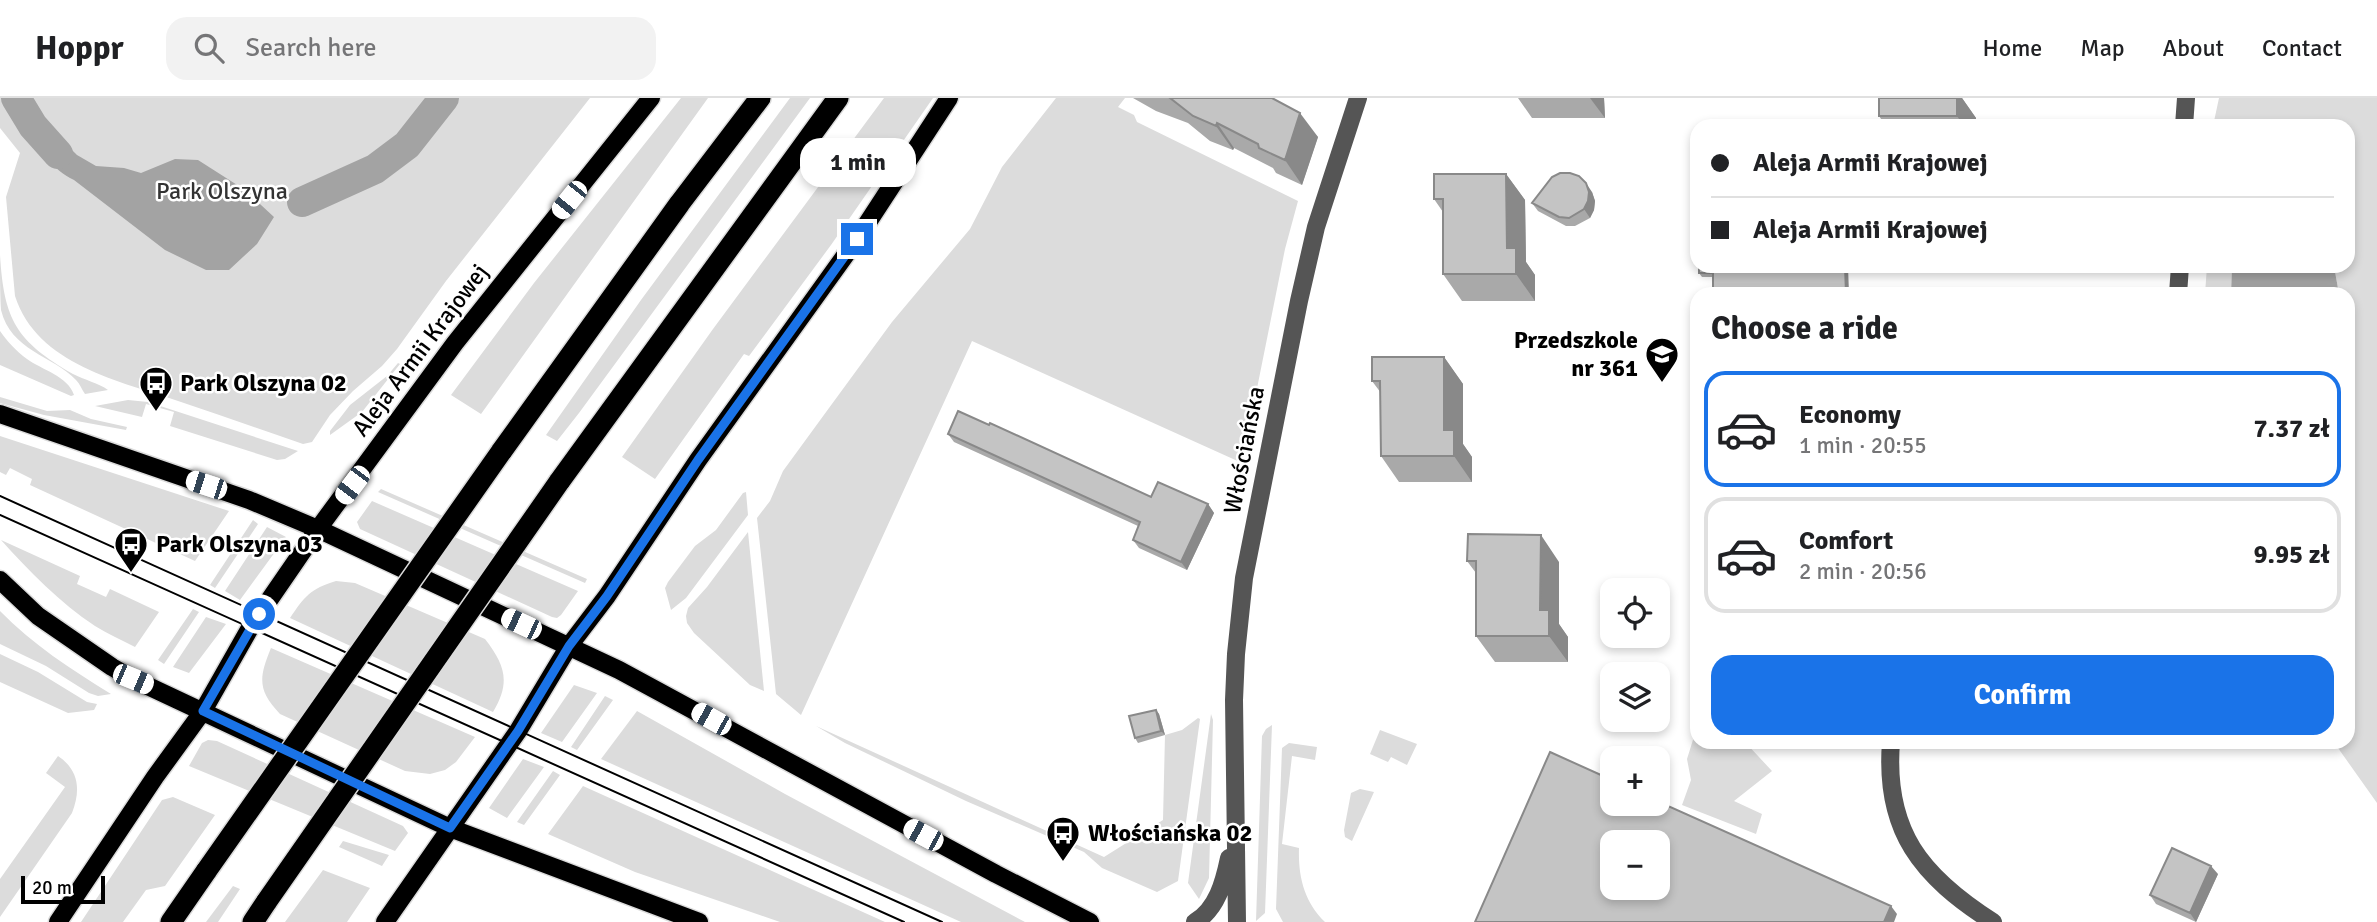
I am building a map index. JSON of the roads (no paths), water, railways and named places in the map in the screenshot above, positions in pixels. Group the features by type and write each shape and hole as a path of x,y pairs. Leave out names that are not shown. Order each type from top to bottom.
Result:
{"highway":[{"path":"171,922 501,452 680,203 760,98"},
{"path":"253,922 559,482 838,98"}],"main road":[{"name":"Aleja Armii Krajowej","path":"58,922 155,777 203,711 255,621 318,529 455,343 651,98"},
{"path":"385,922 518,731 569,646 607,596 698,460 857,239 949,98"},
{"path":"0,414 249,500 318,529 654,688 996,874 1090,922"},
{"path":"0,579 38,616 112,667 450,828 699,922"}],"street":[{"name":"Włościańska","path":"1237,922 1234,700 1244,578 1316,227 1358,98"},
{"path":"2184,119 2186,98"},
{"path":"1890,749 1892,797 1902,832 1918,858 1938,879 1965,904 1993,922"},
{"name":"Włościańska","path":"1195,922 1213,906 1217,897 1225,877 1236,821"}],"waterway":[{"path":"16,98 33,126 58,154"},
{"path":"302,202 375,169 407,145 444,98"}],"tram line":[{"path":"0,496 942,922"},
{"path":"0,515 904,922"}],"place":[{"name":"Przedszkole nr 361","path":"1662,384"},
{"name":"Park Olszyna 02","path":"156,413"},
{"name":"Park Olszyna 03","path":"131,574"},
{"name":"Włościańska 02","path":"1063,863"}],"park label":[{"name":"Park Olszyna","path":"222,191"}]}
